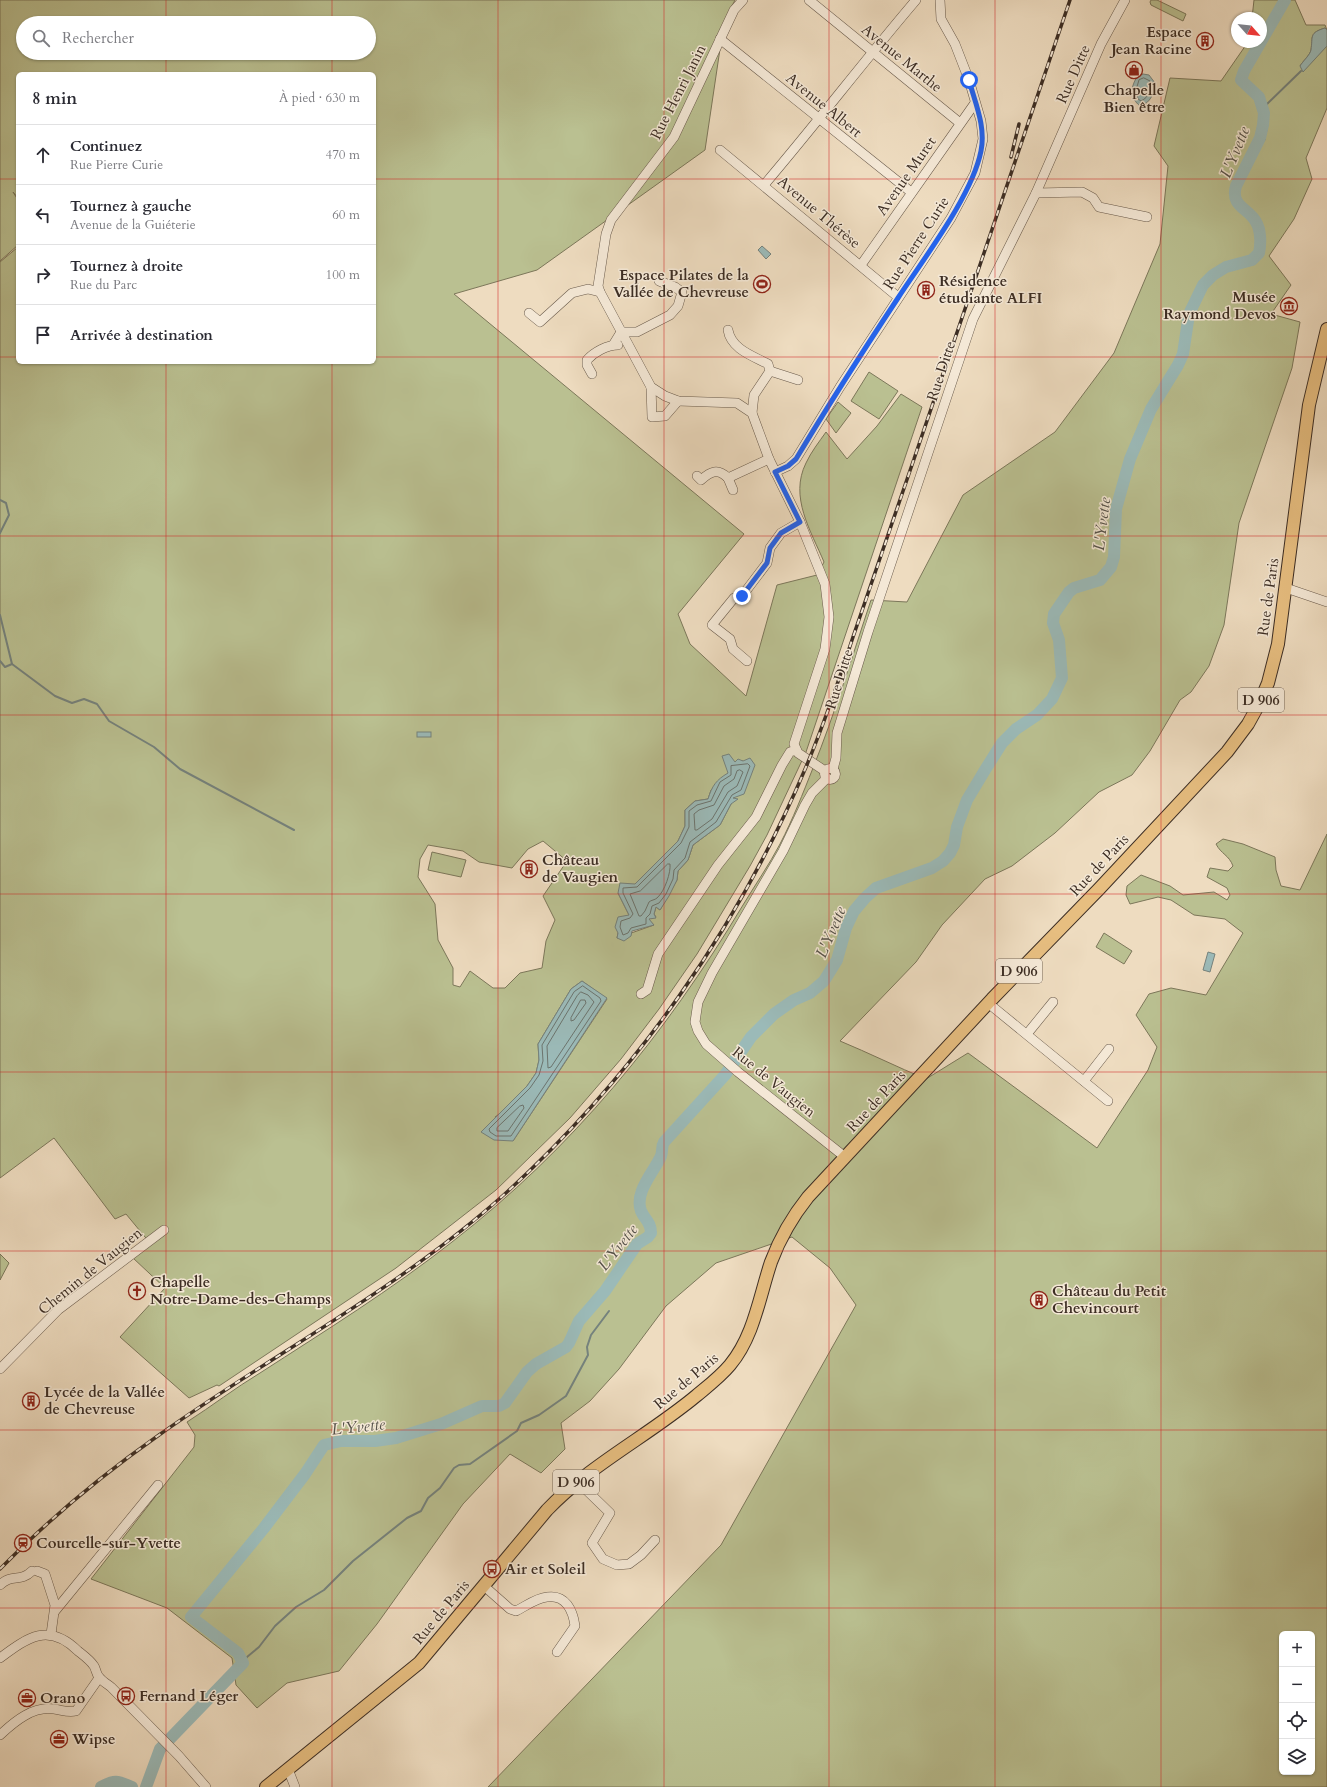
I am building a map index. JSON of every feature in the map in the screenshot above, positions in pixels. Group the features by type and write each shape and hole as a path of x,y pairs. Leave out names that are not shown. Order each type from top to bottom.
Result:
{"main road":[{"name":"Rue de Paris","path":"266,1787 418,1663 547,1510 577,1481 681,1408 719,1377 739,1352 750,1330 779,1241 789,1223 808,1197 988,1003 1099,888 1239,738 1259,704 1268,683 1278,644 1309,405 1327,330"}],"street":[{"name":"Rue Henri Janin","path":"651,387 621,332 594,291 598,280 606,234 611,220 674,137 735,8 743,0"},
{"name":"Avenue Marthe","path":"808,0 960,123"},
{"path":"764,185 820,119 872,52 916,0"},
{"name":"Rue Pierre Curie","path":"775,472 788,466 796,459 898,297 950,218 975,173 983,139 981,121 955,44 942,19 940,0"},
{"name":"Rue Ditte","path":"828,773 836,758 837,733 868,632 969,329 1036,193 1101,44 1125,0"},
{"name":"Avenue Albert","path":"720,39 911,192"},
{"name":"Avenue Muret","path":"861,266 911,192 975,103"},
{"name":"Avenue Thérèse","path":"720,150 898,297"},
{"path":"1036,193 1082,192 1093,198 1099,207 1147,217"},
{"path":"613,345 621,332 637,332 670,315 678,306 682,292 659,281"},
{"path":"529,313 540,322 572,293 594,291"},
{"path":"728,330 730,338 734,344 768,364 770,371 754,395 752,412 769,459 800,522 825,584 829,617 825,650 794,739 794,744 796,750 828,773"},
{"path":"592,374 587,365 587,360 592,354 613,345 628,346 637,332"},
{"path":"770,371 798,380"},
{"path":"651,387 665,396 678,401 737,403 754,395"},
{"path":"651,387 652,417 665,416 678,401"},
{"path":"737,403 752,412"},
{"path":"728,478 769,459"},
{"path":"697,476 701,480 709,473 715,471 722,472 728,478 733,490"},
{"path":"747,661 733,649 730,639 712,625 734,598 742,596 767,563 770,548 781,533 800,522"},
{"path":"1286,588 1327,602"},
{"path":"641,994 647,990 658,954 718,865 756,817 782,765 790,752 796,750"},
{"name":"Rue de Vaugien","path":"828,773 812,793 805,805 783,851 712,973 698,1002 695,1022 698,1031 706,1044 738,1072 845,1157"},
{"path":"1027,1034 1053,1002"},
{"path":"988,1003 1108,1101"},
{"path":"1084,1081 1109,1049"},
{"name":"Chemin de Vaugien","path":"0,1369 58,1310 164,1230"},
{"path":"577,1481 610,1513 592,1543 603,1559 617,1565 629,1564 641,1555 655,1540"},
{"path":"55,1611 158,1485"},
{"path":"0,1585 8,1578 24,1577 35,1571 45,1574 55,1605 51,1634"},
{"path":"484,1586 510,1609 516,1611 548,1596 559,1599 568,1604 574,1613 575,1626 557,1652"},
{"path":"0,1658 23,1641 38,1636 51,1634 70,1642 94,1666 99,1678 111,1687 161,1737 206,1787"},
{"path":"0,1735 31,1712 42,1708 71,1712 76,1711 99,1678"},
{"path":"288,1769 295,1787"}],"green space":[{"path":"0,0 735,0 724,22 705,150 537,270 454,294 744,534 678,614 690,644 746,696 777,585 817,575 824,562 808,526 801,501 801,476 810,455 826,432 847,459 877,426 901,394 922,407 806,752 767,835 750,866 697,954 659,1009 621,1059 570,1118 496,1190 396,1268 219,1386 217,1385 189,1398 120,1337 165,1288 133,1258 150,1243 126,1214 115,1219 54,1138 0,1178 0,262 16,249 16,364 376,364 376,72 16,72 16,196 13,192 16,197 16,247 0,261","holes":["740,761 743,761 731,804 720,825 693,845 688,860 678,871 677,880 660,910 656,907 654,914 656,917 648,919 654,925 617,938 618,933 629,915 618,893 635,885 678,841 685,826 685,810 695,801 708,799 711,790","543,841 567,861 543,896 555,920 546,941 542,968 520,973 505,988 493,988 470,971 460,987 453,985 453,968 438,940 435,904 418,877 420,859 428,845 463,851 479,862 512,868 528,849","582,981 607,999 513,1141 495,1117 503,1111 527,1086 536,1073 539,1060 538,1044 571,989"]},
{"path":"1151,0 1157,0 1186,14 1183,21 1151,5"},
{"path":"1254,0 1295,0 1306,25 1325,25 1327,30 1325,28 1314,33 1311,50 1300,66 1315,58 1327,46 1327,108 1306,158 1312,179 1294,219 1269,256 1291,285 1271,314 1300,322 1292,368 1239,523 1224,625 1209,666 1191,692 1180,700 1150,751 1132,775 1099,792 1055,833 1012,866 985,879 942,925 916,962 840,1041 926,1079 968,1053 1097,1148 1148,1070 1157,1047 1136,1015 1149,994 1171,988 1206,995 1243,933 1225,919 1194,915 1171,900 1158,897 1130,904 1126,895 1127,886 1141,875 1170,886 1183,895 1214,892 1227,900 1230,895 1227,888 1207,877 1210,868 1228,871 1233,866 1216,844 1223,839 1243,844 1275,857 1276,870 1281,886 1300,890 1327,834 1327,1787 488,1787 721,1545 856,1305 830,1268 792,1237 716,1263 666,1306 619,1369 590,1401 561,1423 565,1449 541,1473 510,1454 463,1504 377,1624 339,1671 287,1683 257,1708 236,1685 232,1658 167,1608 91,1579 194,1447 195,1435 187,1422 382,1293 429,1260 496,1206 576,1129 613,1087 682,999 767,867 794,816 829,727 871,600 907,602 963,495 1055,432 1114,353 1160,244 1168,166 1154,146 1170,78 1221,81 1244,48 1267,48 1267,12 1253,12","holes":["1265,129 1265,140 1260,146 1245,174 1249,161"]},
{"path":"869,372 898,391 879,419 851,401"},
{"path":"838,402 851,413 836,433 826,419"},
{"path":"432,852 466,860 461,877 428,870"},
{"path":"1104,933 1132,951 1124,964 1096,947"},
{"path":"0,1254 9,1263 0,1280"}],"water":[{"path":"1325,28 1327,30 1327,46 1303,72 1300,66 1311,50 1314,33"},
{"path":"1143,74 1149,75 1155,83 1151,97 1147,103 1140,106 1134,100 1132,89 1137,77"},
{"path":"1265,128 1267,130 1265,137 1247,174 1245,174 1249,161"},
{"path":"762,246 771,254 766,259 758,250"},
{"path":"417,732 431,732 431,737 417,737"},
{"path":"729,754 735,762 738,759 743,761 750,758 755,765 744,794 733,798 738,799 731,804 720,825 693,845 688,860 678,871 677,880 669,896 660,910 656,907 654,914 656,918 649,919 654,925 632,931 631,936 624,941 617,938 618,933 615,927 618,917 629,915 618,893 620,883 635,884 678,841 685,826 685,810 695,801 708,799 715,784 720,778 728,773 722,756"},
{"path":"1208,952 1215,954 1210,972 1203,970"},
{"path":"582,981 607,998 513,1141 494,1140 481,1132 527,1086 536,1073 539,1060 538,1044 571,989"}],"waterway":[{"name":"L'Yvette","path":"146,1787 160,1749 243,1663 238,1653 191,1617 264,1528 305,1474 324,1445 341,1441 375,1441 396,1438 441,1424 482,1406 499,1406 505,1403 527,1372 536,1364 566,1347 579,1321 605,1291 637,1244 648,1237 651,1233 649,1224 641,1211 640,1197 642,1189 661,1156 664,1142 725,1075 751,1037 774,1014 794,1000 810,993 824,981 837,960 846,928 854,911 865,898 876,888 932,868 943,861 950,853 954,845 957,827 967,800 1002,743 1016,729 1037,715 1052,699 1062,678 1059,640 1053,623 1054,614 1069,592 1074,588 1100,580 1111,567 1114,557 1116,509 1130,459 1151,409 1178,365 1183,354 1189,314 1203,285 1213,275 1226,267 1252,260 1259,253 1260,237 1258,225 1253,217 1238,203 1235,193 1236,186 1260,138 1264,113 1259,97 1241,80 1244,71 1285,0"},
{"path":"1264,107 1301,71"},
{"path":"0,500 6,503 9,515 0,533"},
{"path":"0,615 12,664 55,696 72,703 84,699 97,704 109,721 154,747 180,769 294,830"},
{"path":"0,661 5,667 12,664"},
{"name":"L'Yvette","path":"243,1663 247,1657 259,1647 275,1626 296,1607 324,1590 353,1561 407,1518 421,1511 428,1498 440,1488 454,1468 459,1465 470,1464 517,1431 521,1423 539,1415 566,1396 588,1355 587,1347 591,1335 609,1311"},
{"name":"L'Yvette","path":"101,1787 113,1782 123,1783 132,1787"}],"railway":[{"path":"0,1569 76,1498 138,1450 203,1405 381,1289 466,1227 507,1192 554,1146 599,1098 640,1048 679,996 716,941 749,885 779,827 813,751 837,686 1070,0"},
{"path":"1011,157 1019,124"}],"place":[{"name":"Espace Jean Racine","path":"1205,41"},
{"name":"Chapelle Bien être","path":"1134,70"},
{"name":"Espace Pilates de la Vallée de Chevreuse","path":"762,284"},
{"name":"Résidence étudiante ALFI","path":"926,290"},
{"name":"Musée Raymond Devos","path":"1289,306"},
{"name":"Château de Vaugien","path":"529,869"},
{"name":"Chapelle Notre-Dame-des-Champs","path":"137,1291"},
{"name":"Château du Petit Chevincourt","path":"1039,1300"},
{"name":"Lycée de la Vallée de Chevreuse","path":"31,1401"},
{"name":"Courcelle-sur-Yvette","path":"23,1543"},
{"name":"Air et Soleil","path":"492,1569"},
{"name":"Fernand Léger","path":"126,1696"},
{"name":"Orano","path":"27,1698"},
{"name":"Wipse","path":"59,1739"}],"route":[{"path":"742,596 767,563 770,548 781,533 800,522 775,472 788,466 796,459 840,387 950,218 975,173 983,139 981,121 969,80"}]}
